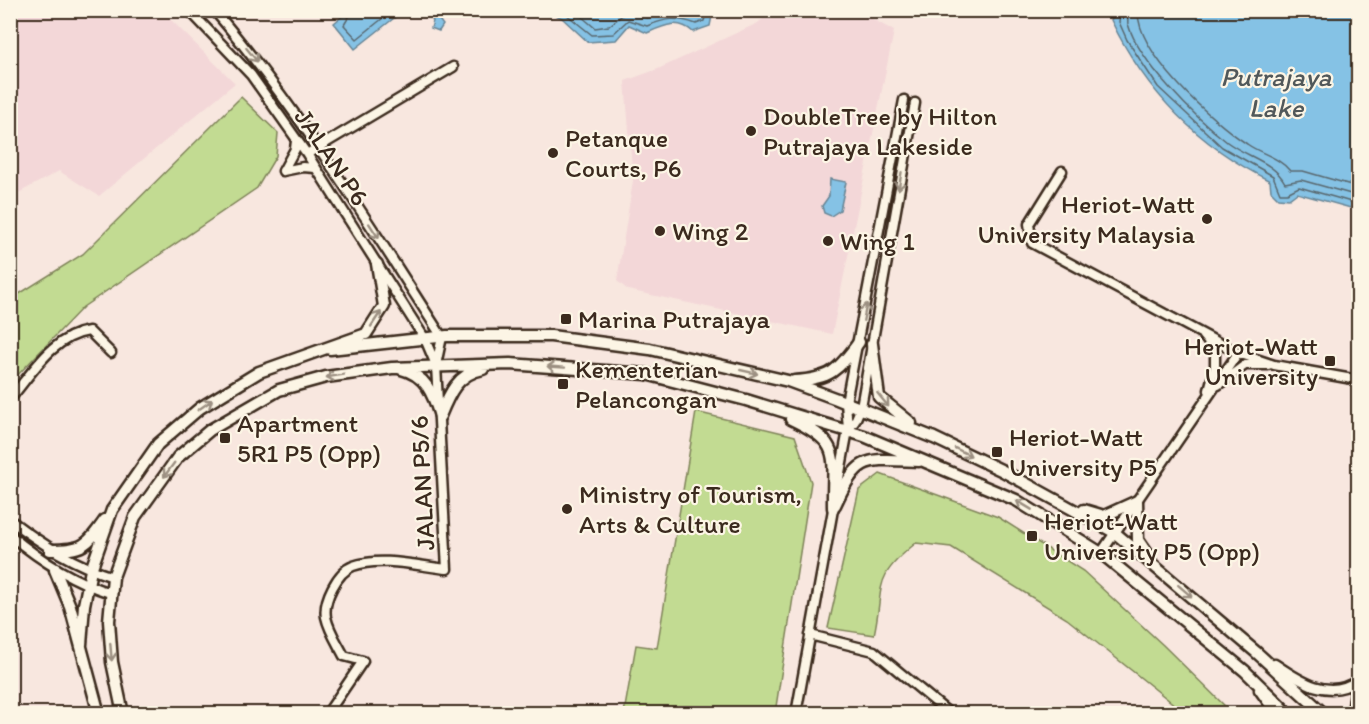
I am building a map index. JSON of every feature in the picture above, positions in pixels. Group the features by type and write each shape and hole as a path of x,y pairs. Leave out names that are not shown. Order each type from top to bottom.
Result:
{"street":[{"name":"JALAN P6","path":"189,10 251,75 307,154 424,339 436,365"},
{"name":"JALAN P6","path":"214,10 255,59 320,146 442,337"},
{"path":"307,154 453,67"},
{"path":"796,714 848,430 846,402 904,100"},
{"path":"848,430 861,407 915,103"},
{"path":"296,141 296,149 283,171 303,167 315,168"},
{"path":"1062,171 1029,224 1032,243 1238,353 1274,365 1359,380"},
{"path":"50,550 80,549 88,543 158,444 200,408 259,372 330,349 366,334 380,316 384,306 377,264"},
{"path":"1198,330 1215,350 1215,367 1208,393"},
{"path":"10,399 45,357 67,337 89,331 111,353"},
{"path":"330,349 442,337 551,336 650,349 788,381 861,407 934,438 1114,532 1256,652 1324,714"},
{"path":"436,365 442,337"},
{"path":"788,381 826,377 837,370 859,342"},
{"path":"872,344 879,397 892,410 934,438"},
{"path":"1101,553 1208,393 1238,353"},
{"path":"440,416 452,389 463,376 474,370 510,364"},
{"path":"123,714 112,662 109,621 113,577 135,517 178,457 210,430 279,390 326,377 392,368 510,364 646,374 746,400 848,430 928,461 1016,500 1101,553 1245,671 1289,714"},
{"name":"JALAN P5/6","path":"327,714 363,661 344,656 326,616 329,596 337,581 352,566 379,563 447,569 436,365"},
{"path":"1208,393 1245,365 1274,365"},
{"path":"392,368 408,371 422,379 431,390 440,416"},
{"path":"746,400 809,428 823,436 830,444 833,508"},
{"path":"833,508 849,474 863,464 876,459 928,461"},
{"path":"1066,505 1104,516 1137,501"},
{"path":"1137,501 1138,540 1154,564"},
{"path":"81,645 91,570 112,510"},
{"path":"10,520 50,550 91,570 113,577"},
{"path":"10,535 55,570 88,586 111,593"},
{"path":"55,570 65,591 99,714"},
{"path":"810,635 874,651 950,714"},
{"path":"1256,652 1304,683 1325,690 1358,681 1352,714"},
{"path":"1245,671 1276,714"}],"shaded area":[{"path":"11,10 162,11 235,83 99,196 59,171 11,197"},
{"name":"DoubleTree by Hilton Putrajaya Lakeside","path":"771,11 858,11 894,31 832,334 628,290 617,281 633,181 625,81 658,69 758,23"}],"green space":[{"path":"241,97 278,133 276,156 257,188 83,307 11,382 11,299 83,254"},
{"path":"696,412 795,436 811,482 775,713 624,713 636,645 657,648"},
{"path":"880,474 998,517 1083,571 1232,713 1185,713 1067,619 951,547 916,543 892,566 882,584 874,635 828,628 859,490"}],"water":[{"path":"350,10 403,11 355,49 334,23"},
{"name":"Putrajaya Lake","path":"1116,10 1358,11 1358,210 1297,193 1289,199 1278,198 1271,191 1270,181 1244,167 1197,133 1158,93 1140,70 1111,20"},
{"path":"548,11 713,11 710,26 693,32 676,24 647,33 629,25 616,40 588,42 562,18"},
{"path":"434,13 443,25 439,31 431,28 433,21 430,16"},
{"path":"830,179 846,182 840,210 831,216 824,213 822,206 829,196"}],"place":[{"name":"DoubleTree by Hilton Putrajaya Lakeside","path":"751,131"},
{"name":"Petanque Courts, P6","path":"553,153"},
{"name":"Heriot-Watt University Malaysia","path":"1207,219"},
{"name":"Wing 2","path":"660,231"},
{"name":"Wing 1","path":"828,241"},
{"name":"Marina Putrajaya","path":"566,319"},
{"name":"Heriot-Watt University","path":"1330,361"},
{"name":"Kementerian Pelancongan","path":"563,384"},
{"name":"Apartment 5R1 P5 (Opp)","path":"225,438"},
{"name":"Heriot-Watt University P5","path":"997,452"},
{"name":"Ministry of Tourism, Arts & Culture","path":"567,509"},
{"name":"Heriot-Watt University P5 (Opp)","path":"1032,536"}]}
